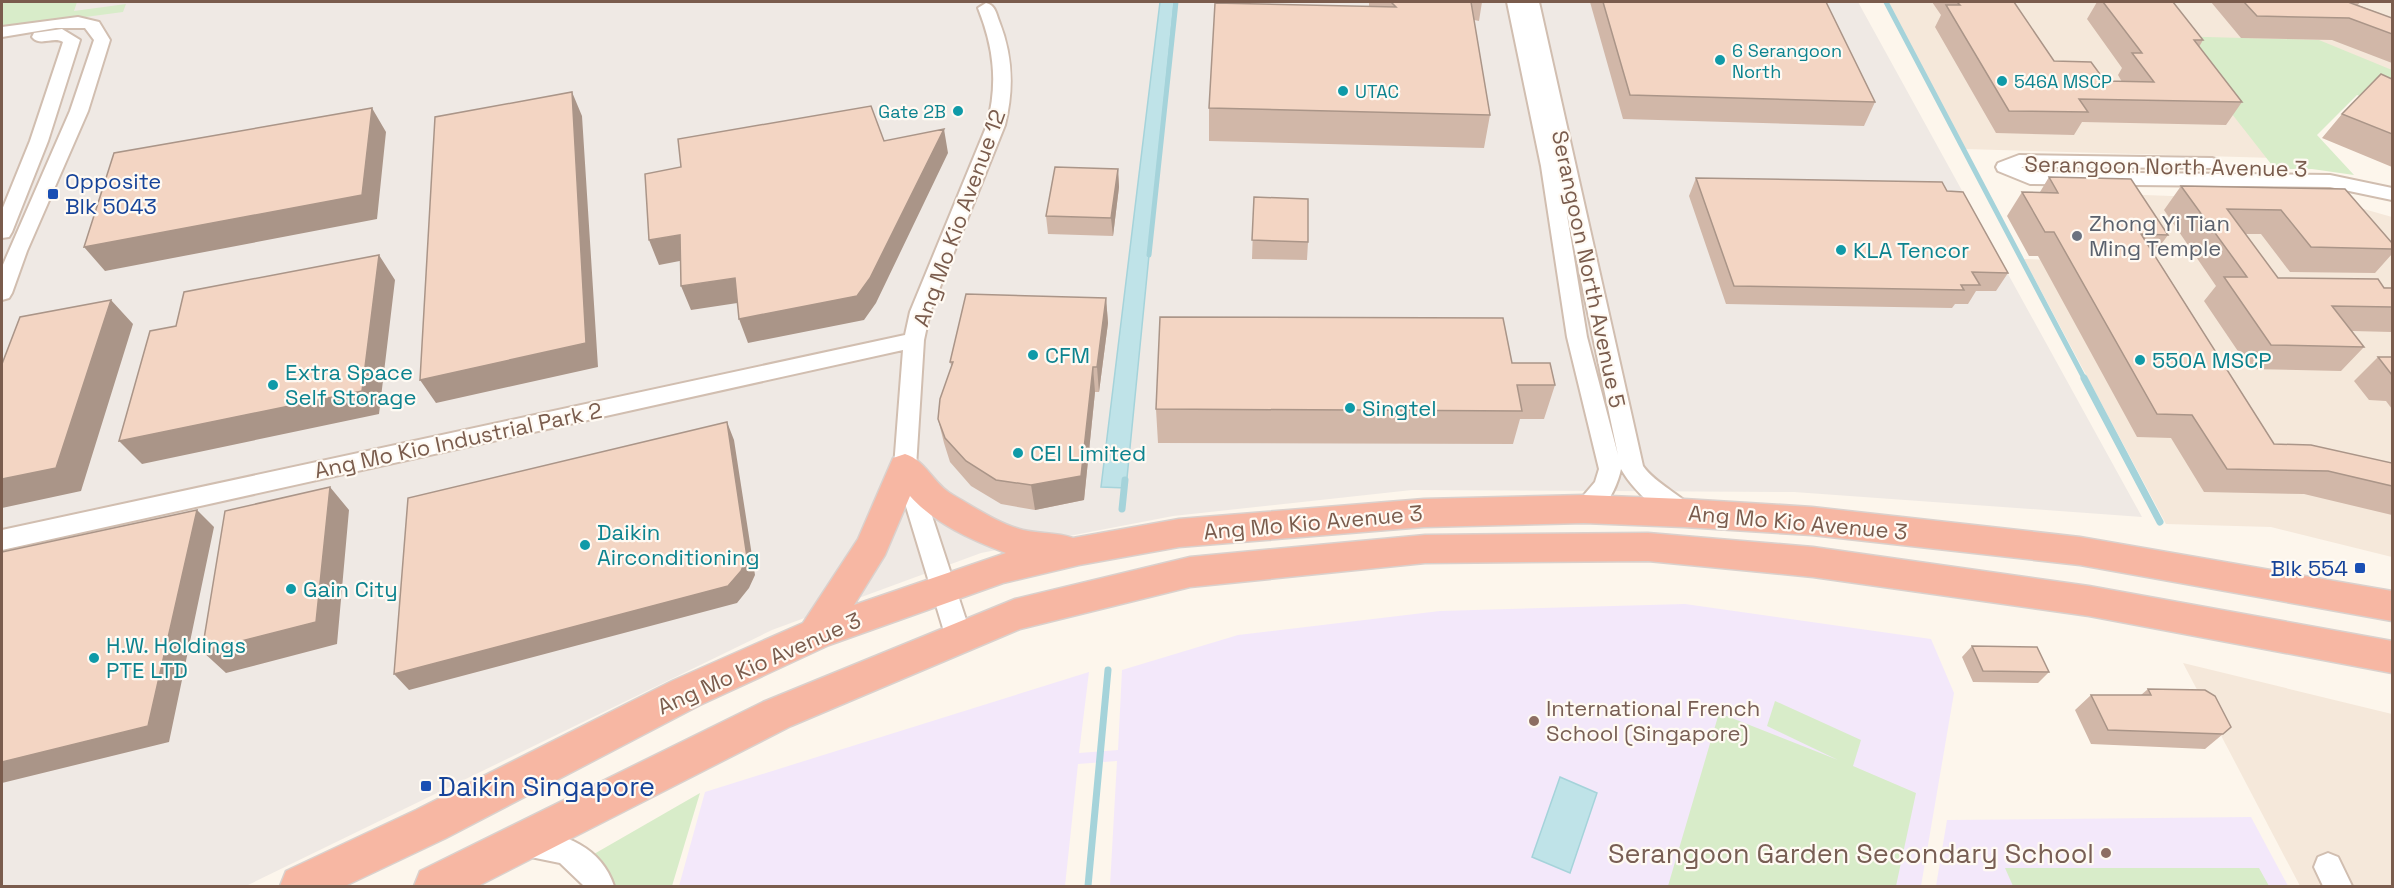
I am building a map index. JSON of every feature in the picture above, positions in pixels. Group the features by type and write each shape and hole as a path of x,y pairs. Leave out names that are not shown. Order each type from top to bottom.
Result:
{"highway":[{"path":"816,634 873,545 905,467 937,503 992,533 1021,544 1079,550"},
{"name":"Ang Mo Kio Avenue 3","path":"300,886 431,824 686,693 816,634 1002,569 1079,550 1179,533 1424,513 1584,509 1684,513 1812,521 2080,551 2392,606"},
{"name":"Ang Mo Kio Avenue 3","path":"435,886 777,714 958,638 1015,615 1190,572 1425,549 1647,547 1813,562 2089,601 2392,657"}],"street":[{"name":"Serangoon North Avenue 5","path":"1515,2 1548,155 1578,343 1610,469 1606,486 1584,509"},
{"name":"Serangoon North Avenue 5","path":"1531,2 1632,468 1640,482 1684,513"},
{"name":"Ang Mo Kio Avenue 12","path":"958,638 905,467 914,340 920,312 996,125 1004,98 1003,58 986,8"},
{"path":"2,32 71,23 89,23 99,30 102,40 79,111 16,251 2,293"},
{"path":"2,42 62,34 72,40 39,141 2,232"},
{"name":"Serangoon North Avenue 3","path":"2392,182 2368,174 2286,165 2019,161 2005,167 2030,178 2330,181 2392,194"},
{"path":"2051,161 2062,178"},
{"name":"Ang Mo Kio Industrial Park 2","path":"2,540 914,340"},
{"path":"519,844 550,844 569,852 588,867 600,886"}],"shaded area":[{"path":"2,2 1858,2 2142,517 1794,492 1412,490 1173,516 981,553 772,630 246,886 2,886"},
{"path":"1884,2 2392,2 2392,74 2326,47 2274,158 1964,149"},
{"path":"2117,194 2339,202 2392,217 2392,557 2271,527 2166,524 2024,259 2161,264"},
{"name":"International French School (Singapore)","path":"1685,604 1931,639 1954,693 1921,886 1110,886 1117,761 1078,764 1065,886 679,886 705,792 1089,672 1079,753 1118,750 1122,670 1238,635 1440,611"},
{"path":"2183,663 2392,714 2392,886 2300,886"},
{"name":"Serangoon Garden Secondary School","path":"2251,817 2288,886 1936,886 1947,820"}],"green space":[{"path":"2,2 77,2 74,11 126,4 123,12 2,28"},
{"path":"2171,36 2319,40 2392,70 2392,108 2357,95 2317,135 2354,175 2312,169 2275,169"},
{"path":"1775,701 1861,740 1853,766 1916,793 1896,886 1668,886 1719,713 1838,760 1767,726"},
{"path":"700,793 672,886 613,886 594,854"},
{"path":"2005,868 2259,868 2269,886 2013,886"}],"water":[{"path":"1160,2 1174,2 1126,488 1101,487"},
{"path":"1560,777 1597,793 1570,873 1532,857"}],"building":[{"name":"UTAC","path":"1391,2 1471,2 1490,115 1209,108 1215,3 1396,7"},
{"name":"6 Serangoon North","path":"1603,2 1826,2 1875,102 1630,95"},
{"path":"1957,2 2014,2 2054,61 2091,62 2105,81 2154,82 2132,53 2142,53 2103,2 2173,2 2203,40 2194,40 2242,102 2079,99 2088,112 2009,111 1946,5 1960,5"},
{"path":"2244,2 2348,2 2392,18 2392,34 2349,18 2257,16"},
{"path":"2381,74 2392,79 2392,134 2342,114"},
{"path":"572,92 586,343 420,380 435,117"},
{"path":"871,106 884,141 944,129 870,278 857,296 739,319 735,278 681,286 680,235 649,240 645,174 681,167 678,139"},
{"path":"372,108 362,195 84,247 114,153"},
{"path":"1055,167 1118,169 1111,218 1046,216"},
{"path":"2049,177 2131,179 2168,235 2141,234 2274,444 2311,445 2392,463 2392,486 2328,471 2227,469 2192,415 2157,414 2054,232 2045,232 2022,192 2058,193"},
{"name":"KLA Tencor","path":"1696,178 1942,182 1947,191 1963,192 2008,273 1972,272 1980,285 1961,285 1964,290 1734,286"},
{"path":"2181,186 2345,189 2392,243 2392,249 2311,247 2281,210 2227,209 2278,278 2378,279 2384,288 2392,288 2392,307 2332,306 2364,347 2271,345 2224,277 2247,277"},
{"path":"1254,197 1308,199 1308,242 1252,240"},
{"name":"Extra Space Self Storage","path":"379,255 362,391 119,441 150,331 176,326 184,292"},
{"path":"966,294 1106,298 1097,367 1093,367 1081,476 1031,485 996,480 966,461 945,438 938,419 940,399 953,362 950,362"},
{"path":"111,300 56,468 2,479 2,364 20,317"},
{"path":"1160,317 1503,318 1512,363 1550,363 1555,385 1517,385 1522,411 1156,409"},
{"path":"2378,357 2392,357 2392,375"},
{"name":"Daikin Airconditioning","path":"727,422 747,557 741,571 728,586 394,674 408,498"},
{"path":"330,487 316,622 202,651 225,511"},
{"name":"H.W. Holdings PTE LTD","path":"197,510 148,726 2,762 2,552"},
{"path":"1972,646 2037,647 2049,672 1983,671"},
{"path":"2148,689 2205,690 2215,696 2231,727 2223,734 2108,730 2091,695 2151,695"}],"waterway":[{"path":"1149,255 1176,2"},
{"path":"1886,2 2085,380"},
{"path":"2084,378 2160,522"},
{"path":"1122,509 1125,480"},
{"path":"1088,886 1108,670"}],"place":[{"name":"6 Serangoon North","path":"1720,60"},
{"name":"546A MSCP","path":"2002,81"},
{"name":"UTAC","path":"1343,91"},
{"name":"Gate 2B","path":"958,111"},
{"name":"Opposite Blk 5043","path":"53,194"},
{"name":"Zhong Yi Tian Ming Temple","path":"2077,236"},
{"name":"KLA Tencor","path":"1841,250"},
{"name":"CFM","path":"1033,355"},
{"name":"550A MSCP","path":"2140,360"},
{"name":"Extra Space Self Storage","path":"273,385"},
{"name":"Singtel","path":"1350,408"},
{"name":"CEI Limited","path":"1018,453"},
{"name":"Daikin Airconditioning","path":"585,545"},
{"name":"Blk 554","path":"2360,568"},
{"name":"Gain City","path":"291,589"},
{"name":"H.W. Holdings PTE LTD","path":"94,658"},
{"name":"International French School (Singapore)","path":"1534,721"},
{"name":"Daikin Singapore","path":"426,786"},
{"name":"Serangoon Garden Secondary School","path":"2106,853"}]}
